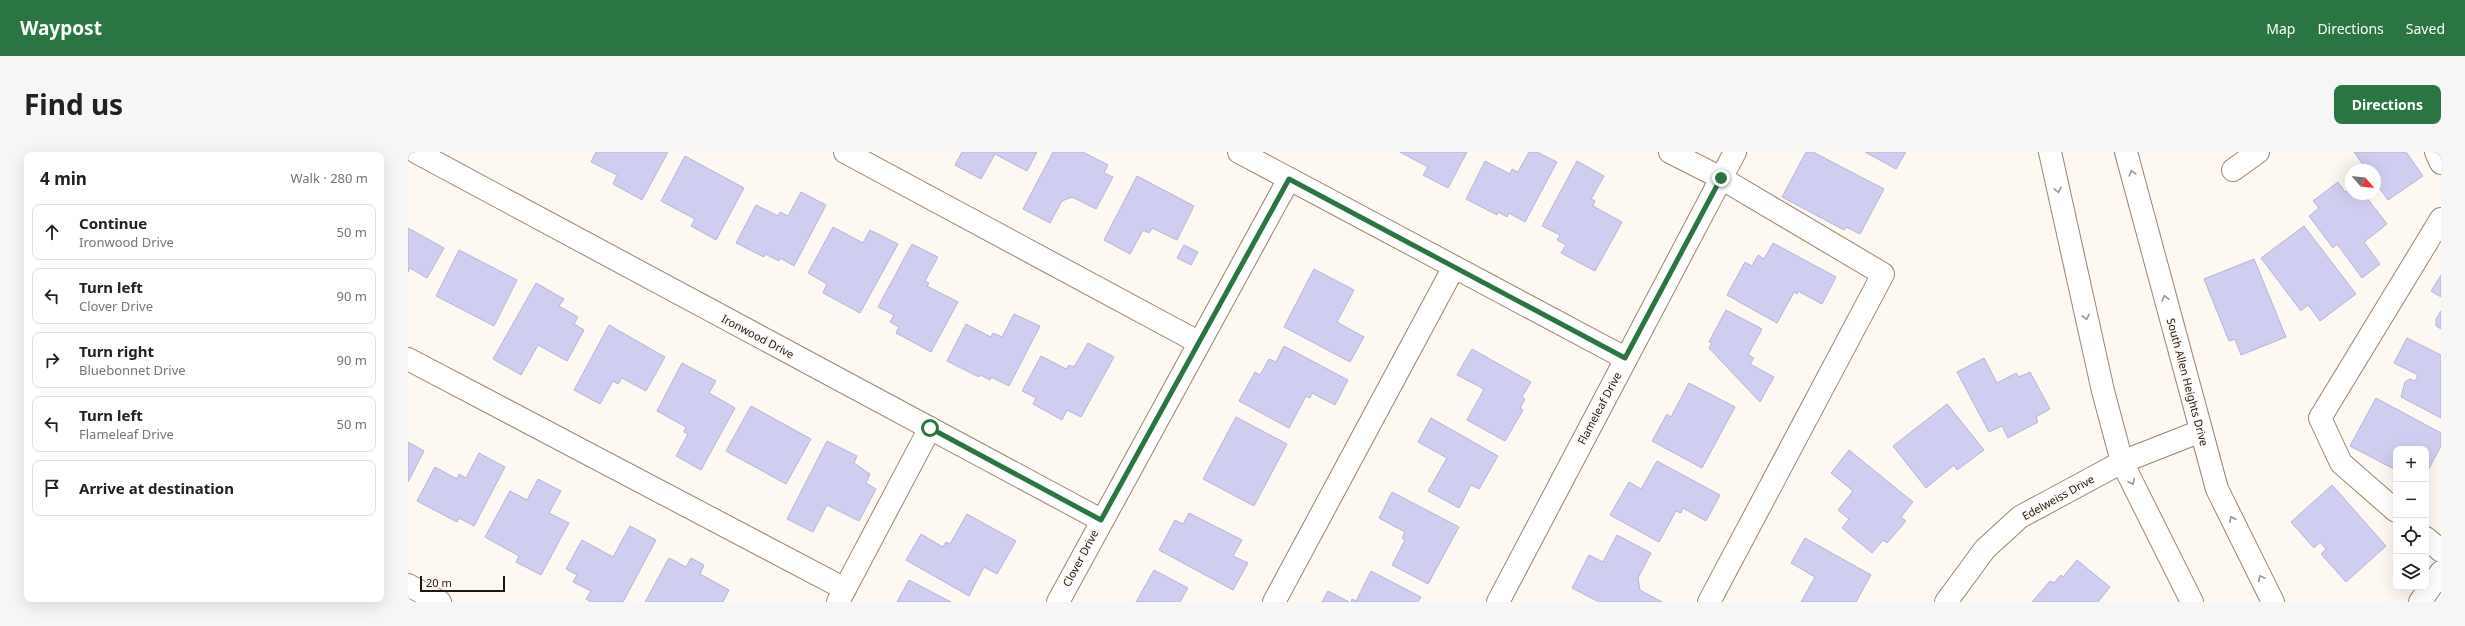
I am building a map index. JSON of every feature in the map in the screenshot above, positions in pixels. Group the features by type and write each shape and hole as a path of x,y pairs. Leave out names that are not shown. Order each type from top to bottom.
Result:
{"street":[{"name":"Ironwood Drive","path":"416,152 1101,520"},
{"path":"845,152 1198,342"},
{"path":"1239,152 1625,358"},
{"path":"1670,152 1721,178 1883,274 1709,602"},
{"name":"Flameleaf Drive","path":"1498,602 1625,358 1735,152"},
{"path":"2050,152 2103,391 2122,462 2192,602"},
{"name":"South Allen Heights Drive","path":"2126,152 2217,489 2274,602"},
{"path":"2233,170 2258,152"},
{"path":"2436,152 2441,163"},
{"name":"Clover Drive","path":"1058,602 1198,342 1289,179"},
{"path":"2393,508 2342,463 2320,418 2441,219"},
{"path":"1274,602 1454,267"},
{"path":"408,359 841,595 930,428"},
{"name":"Edelweiss Drive","path":"1946,602 1985,549 2020,517 2122,462 2201,431"},
{"path":"2429,541 2441,551"},
{"path":"2420,602 2441,572"},
{"path":"408,584 440,602"}],"building":[{"path":"596,152 668,152 642,200 613,184 617,175 591,162"},
{"path":"962,152 1037,152 1027,171 995,154 981,179 955,165"},
{"path":"1053,152 1083,152 1108,165 1104,173 1113,177 1096,209 1072,197 1062,201 1050,223 1023,209"},
{"path":"1400,152 1467,152 1448,188 1423,175 1428,167"},
{"path":"1529,152 1537,152 1557,162 1525,222 1509,213 1507,217 1498,212 1497,215 1466,199 1485,161 1510,174 1512,169 1518,172"},
{"path":"1806,152 1813,152 1884,189 1860,234 1846,227 1844,230 1782,197"},
{"path":"1865,152 1906,152 1896,169"},
{"path":"2354,152 2406,152 2423,176 2388,200 2381,190 2381,164 2363,164"},
{"path":"685,156 744,188 716,240 691,226 695,219 661,201"},
{"path":"1577,161 1604,176 1591,199 1595,201 1593,206 1622,222 1595,271 1561,253 1566,245 1557,240 1560,235 1542,226"},
{"path":"1137,176 1194,206 1177,240 1152,228 1149,233 1143,230 1130,254 1104,240"},
{"path":"2338,182 2345,192 2345,200 2369,200 2387,224 2364,242 2380,264 2362,278 2337,244 2333,248 2309,216 2319,208 2313,201"},
{"path":"801,192 826,205 794,266 780,258 779,261 765,254 764,257 736,243 756,205 778,216 780,212 788,216"},
{"path":"2304,226 2356,294 2320,321 2308,305 2301,311 2261,258"},
{"path":"833,227 863,243 870,230 898,244 860,313 823,293 827,284 808,273"},
{"path":"408,228 444,248 427,278 410,268 408,272"},
{"path":"1773,243 1836,277 1822,304 1798,291 1797,294 1794,292 1777,323 1727,295 1745,262 1752,266 1758,255 1764,259"},
{"path":"912,244 938,257 925,281 929,283 927,286 958,302 931,352 896,333 899,327 890,322 894,315 878,307"},
{"path":"1184,245 1198,252 1191,265 1177,258"},
{"path":"459,250 517,280 494,326 436,296"},
{"path":"2254,259 2286,337 2241,355 2235,339 2229,341 2204,279"},
{"path":"1314,269 1354,290 1337,322 1364,337 1350,362 1284,327"},
{"path":"2441,275 2441,297 2431,291"},
{"path":"536,283 564,299 559,306 578,317 574,324 584,330 567,361 538,345 521,375 493,359"},
{"path":"1726,310 1762,329 1748,355 1754,358 1750,364 1774,377 1760,402 1709,348 1712,343 1709,342"},
{"path":"2441,311 2441,329 2436,326 2436,319"},
{"path":"1014,314 1040,326 1009,386 991,377 990,380 980,375 979,377 947,361 966,324 991,337 993,333 1002,337"},
{"path":"609,325 665,357 646,391 622,378 618,384 613,381 600,404 574,390"},
{"path":"2407,338 2441,355 2441,418 2401,397 2405,382 2410,379 2415,381 2418,375 2394,363"},
{"path":"1088,343 1114,357 1081,417 1067,410 1062,420 1033,404 1036,398 1022,391 1041,356 1066,369 1069,365 1074,367"},
{"path":"1284,346 1348,380 1335,405 1312,393 1310,398 1306,396 1289,428 1239,401 1255,372 1260,375 1269,359 1276,362"},
{"path":"1472,349 1531,382 1522,397 1525,399 1520,408 1523,410 1505,441 1467,420 1484,389 1457,375"},
{"path":"1984,358 1997,383 2016,373 2019,377 2030,372 2050,409 2036,417 2038,422 2008,438 2002,426 1989,432 1957,372"},
{"path":"682,363 716,381 709,393 735,408 701,470 676,456 688,434 684,432 686,427 657,411"},
{"path":"1689,383 1735,407 1702,468 1652,441 1667,414 1671,417"},
{"path":"2376,398 2441,433 2441,446 2429,468 2429,446 2393,446 2393,468 2350,446"},
{"path":"1947,404 1984,450 1957,470 1954,465 1926,488 1893,446"},
{"path":"751,406 811,439 786,484 726,451"},
{"path":"1236,417 1287,444 1254,506 1203,479"},
{"path":"1431,418 1498,456 1479,489 1471,485 1459,508 1428,491 1447,458 1418,442"},
{"path":"827,441 857,456 854,463 870,474 866,483 876,489 859,521 827,505 813,532 787,519"},
{"path":"408,442 424,451 408,482"},
{"path":"1849,450 1913,502 1901,517 1906,521 1887,543 1883,540 1872,553 1842,528 1849,519 1838,510 1853,491 1831,473"},
{"path":"479,453 505,467 474,526 459,518 457,522 417,501 435,467 457,479 459,474 466,478"},
{"path":"1657,461 1720,495 1706,521 1683,508 1681,513 1676,511 1659,542 1610,515 1629,482 1641,489"},
{"path":"538,479 561,491 549,513 569,523 541,575 516,562 519,556 485,537 510,491 527,500"},
{"path":"2332,485 2386,546 2346,582 2321,554 2326,549 2320,542 2314,548 2291,522"},
{"path":"1392,492 1459,527 1428,584 1392,565 1405,540 1402,538 1405,532 1379,518"},
{"path":"1189,513 1242,540 1233,556 1248,563 1233,590 1159,550 1175,520 1183,524"},
{"path":"967,514 1016,541 997,574 984,567 969,596 906,560 921,534 943,547 946,542 950,544"},
{"path":"630,526 656,540 623,602 591,602 586,599 591,591 573,582 577,575 566,569 582,540 613,557"},
{"path":"1617,535 1651,553 1638,578 1640,590 1662,602 1599,602 1572,588 1589,555 1603,562"},
{"path":"1805,538 1871,575 1856,602 1801,602 1815,577 1791,563"},
{"path":"669,558 686,567 691,558 704,565 700,574 729,590 723,602 645,602"},
{"path":"2077,560 2110,587 2098,602 2032,602 2050,581 2054,583 2061,575 2063,577"},
{"path":"1154,570 1188,588 1180,602 1136,602"},
{"path":"1371,571 1421,597 1418,602 1351,602 1352,599 1356,601"},
{"path":"909,580 951,602 897,602"},
{"path":"1328,591 1349,602 1322,602"}],"route":[{"path":"930,428 1101,520 1289,179 1625,358 1721,178"}]}
